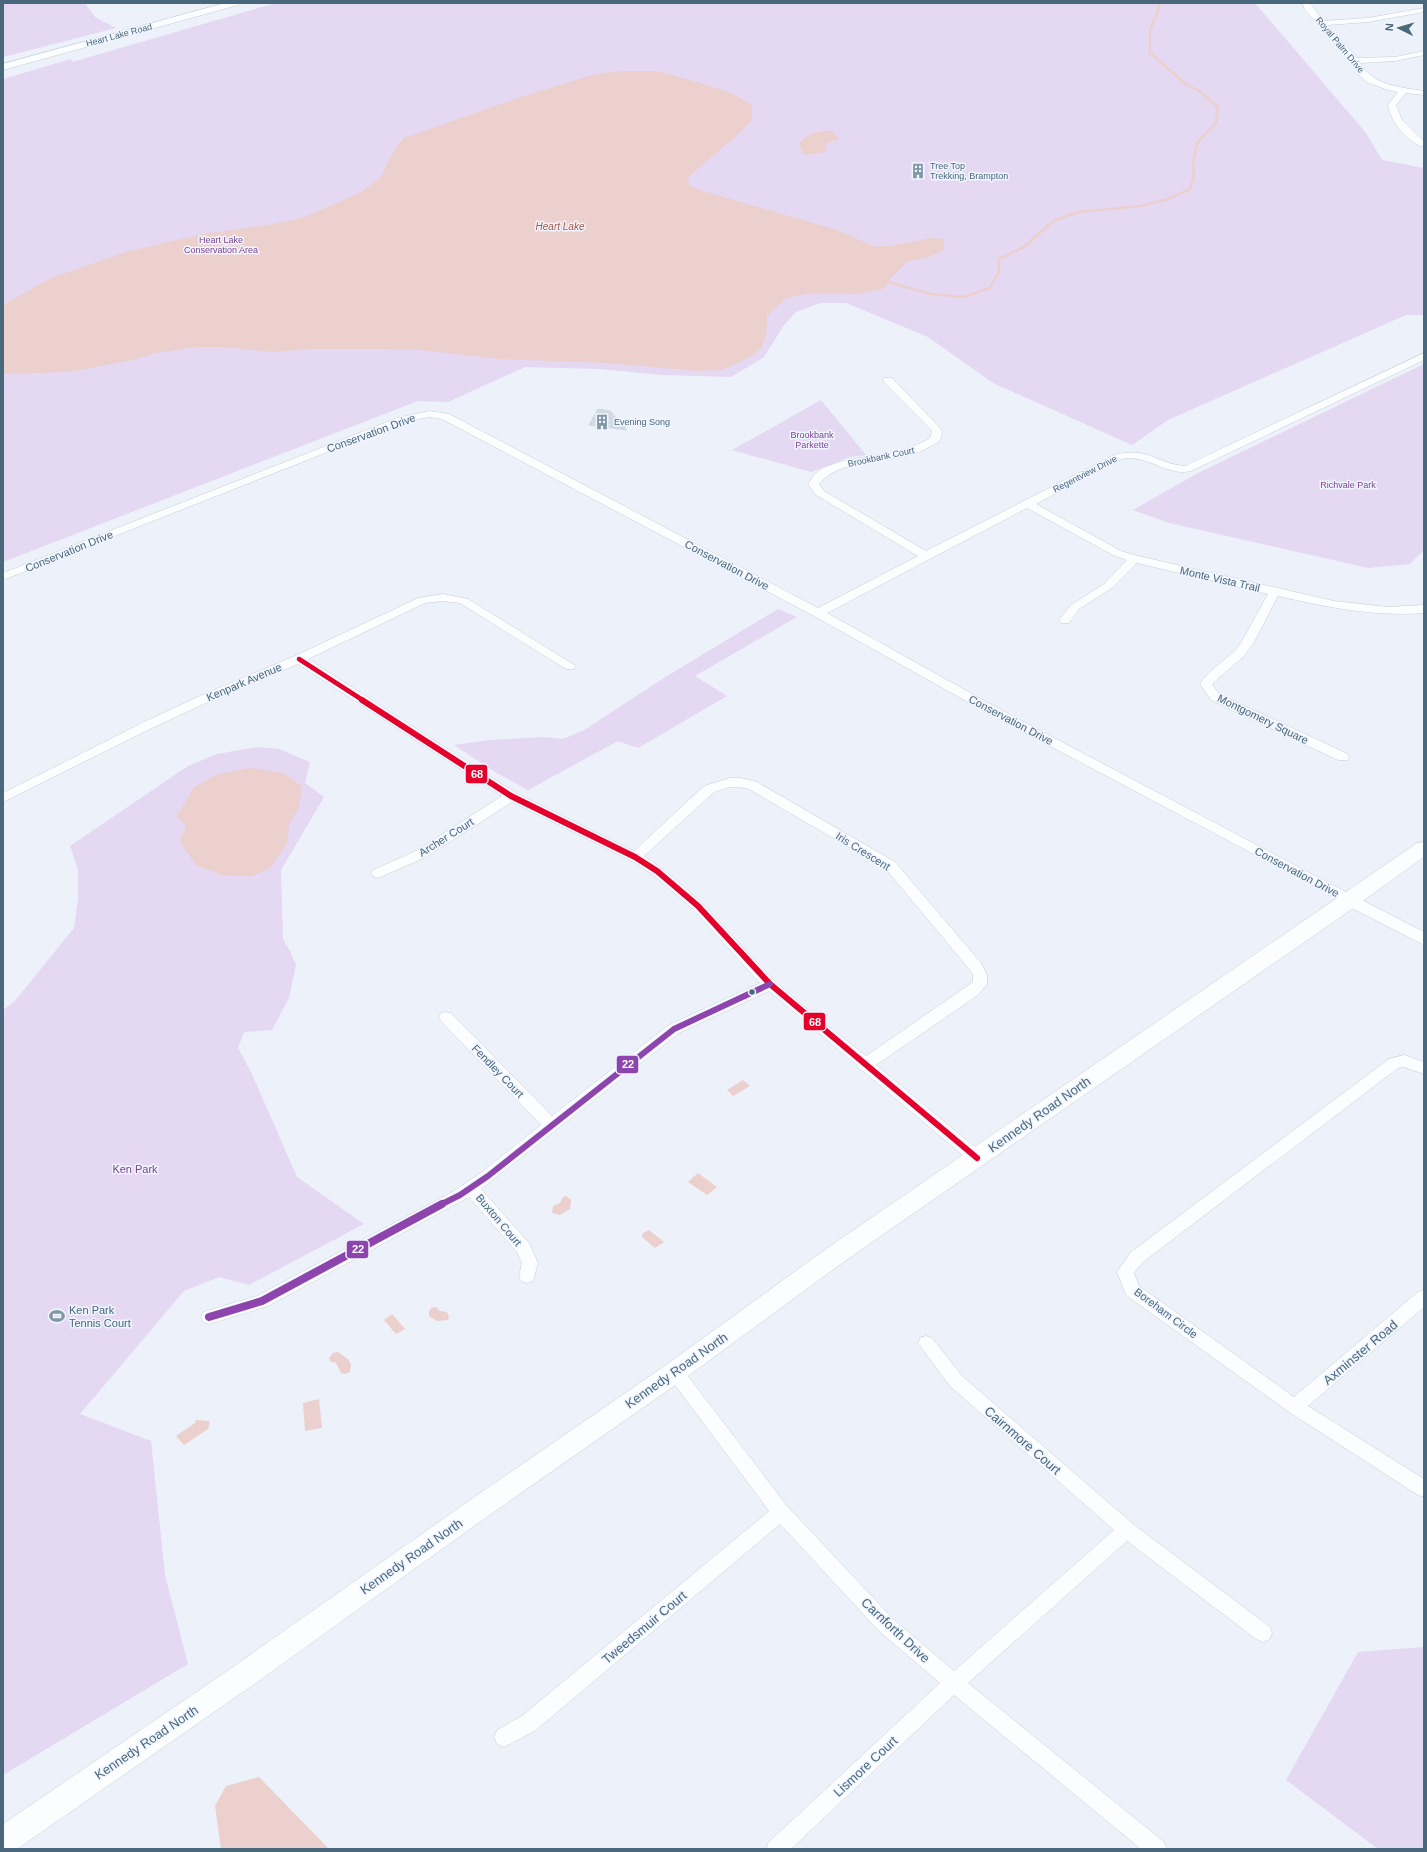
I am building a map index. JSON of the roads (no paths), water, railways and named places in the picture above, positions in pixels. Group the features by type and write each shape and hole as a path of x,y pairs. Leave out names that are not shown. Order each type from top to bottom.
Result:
{"main road":[{"name":"Kennedy Road North","path":"3,1841 240,1678 466,1517 675,1372 834,1256 1424,848"}],"street":[{"name":"Heart Lake Road","path":"3,67 235,3"},
{"name":"Royal Palm Drive","path":"1306,3 1355,61 1362,73 1370,80 1403,91 1424,93"},
{"path":"1322,23 1368,20 1424,10"},
{"path":"1355,61 1395,59 1424,53"},
{"path":"1403,91 1392,105 1393,112 1417,141 1424,144"},
{"name":"Regentview Drive","path":"818,613 1118,457 1129,453 1148,457 1177,470 1187,469 1424,356"},
{"name":"Brookbank Court","path":"888,380 937,431 935,439 920,449 907,453 866,459 831,470 821,474 815,479 813,484 820,493 926,556"},
{"name":"Conservation Drive","path":"3,577 401,420 429,414 444,416 464,425 818,613 988,708 1424,939"},
{"name":"Monte Vista Trail","path":"1028,504 1117,553 1135,560 1329,604 1396,612 1424,609"},
{"path":"1065,620 1075,607 1108,586 1135,560"},
{"name":"Montgomery Square","path":"1274,591 1247,644 1241,652 1209,679 1206,684 1215,697 1343,757"},
{"name":"Kenpark Avenue","path":"3,798 206,698 299,659 422,600 453,598 464,601 570,666"},
{"path":"299,659 511,796 635,857 657,871 698,906 770,984 864,1065 977,1158"},
{"name":"Iris Crescent","path":"635,857 709,789 721,783 731,781 743,782 752,785 890,865 976,967 980,975 980,984 973,991 864,1065"},
{"name":"Archer Court","path":"378,873 421,854 511,796"},
{"path":"209,1316 262,1301 471,1188 647,1048 674,1030 770,984"},
{"name":"Fendley Court","path":"446,1017 551,1125"},
{"name":"Boreham Circle","path":"1424,1068 1404,1061 1394,1063 1137,1257 1125,1272 1132,1290 1295,1407 1424,1490"},
{"name":"Buxton Court","path":"471,1188 523,1248 530,1263 527,1276"},
{"name":"Axminster Road","path":"1295,1407 1424,1297"},
{"name":"Cairnmore Court","path":"926,1343 956,1381 1127,1530 1263,1633"},
{"name":"Carnforth Drive","path":"675,1372 781,1512 886,1625 954,1683 1157,1849"},
{"name":"Tweedsmuir Court","path":"504,1737 529,1723 781,1512"},
{"path":"954,1683 1127,1530"},
{"name":"Lismore Court","path":"776,1849 954,1683"}],"water":[{"name":"Heart Lake","path":"620,71 657,71 731,93 752,105 752,119 741,132 687,178 690,186 837,230 876,247 902,244 930,238 944,239 944,250 929,257 908,261 889,280 883,289 855,294 811,293 786,298 767,316 767,329 762,347 752,356 722,370 698,371 606,363 498,359 422,350 308,349 274,352 224,347 195,347 156,353 137,359 70,372 3,374 3,305 51,278 126,252 203,234 268,225 302,218 361,192 380,178 396,147 404,138 521,97 592,75"},
{"path":"832,131 839,139 825,145 826,152 804,155 800,147 800,143 806,137 814,133"},
{"path":"250,768 283,773 302,786 299,807 289,825 287,843 270,868 252,876 223,875 197,866 180,840 186,826 177,816 194,787 216,775"},
{"path":"743,1080 750,1086 733,1096 727,1090"},
{"path":"698,1173 717,1187 707,1195 688,1182"},
{"path":"566,1196 571,1200 570,1209 560,1215 552,1213 553,1206 560,1203 563,1197"},
{"path":"649,1230 664,1242 655,1248 642,1237 643,1233"},
{"path":"436,1307 440,1311 447,1312 449,1317 448,1320 437,1321 429,1316 429,1311 431,1308"},
{"path":"392,1314 405,1329 396,1334 384,1320"},
{"path":"338,1352 349,1360 351,1365 350,1372 345,1374 341,1373 336,1363 331,1362 329,1358 333,1353"},
{"path":"319,1399 322,1428 305,1431 303,1403"},
{"path":"196,1420 210,1421 208,1429 184,1445 176,1436 195,1423"},
{"path":"259,1777 329,1849 221,1849 215,1806 226,1786"}],"waterway":[{"path":"884,281 931,294 964,297 990,288 999,272 999,259 1024,247 1053,221 1078,212 1141,206 1168,199 1190,189 1194,175 1193,164 1197,143 1216,123 1218,107 1199,91 1187,85 1150,53 1150,30 1158,11 1159,3"}],"place":[{"name":"Tree Top Trekking, Brampton","path":"918,171"},
{"name":"Evening Song","path":"602,422"},
{"name":"Ken Park Tennis Court","path":"57,1316"}],"park label":[{"name":"Heart Lake Conservation Area","path":"221,246"},
{"name":"Brookbank Parkette","path":"812,440"},
{"name":"Richvale Park","path":"1348,485"},
{"name":"Ken Park","path":"135,1169"}]}
